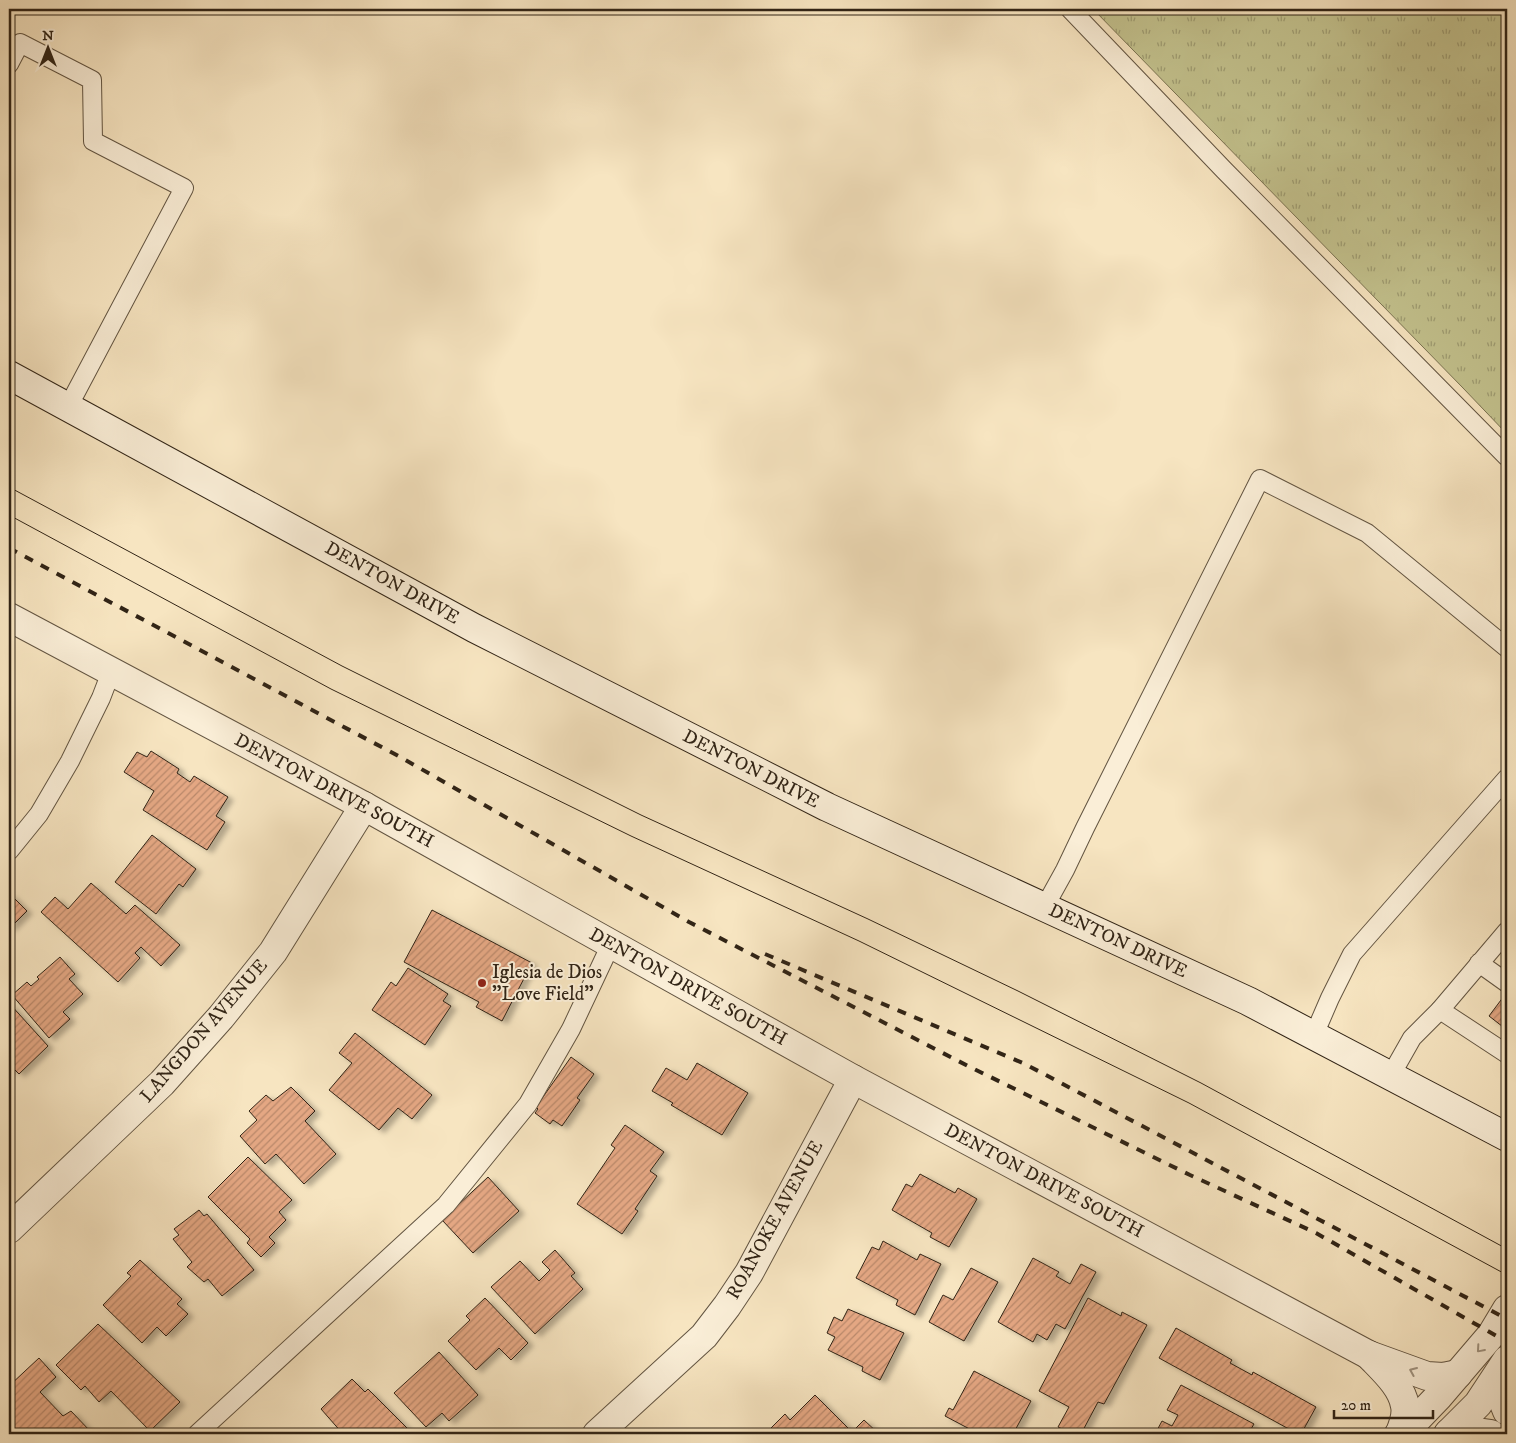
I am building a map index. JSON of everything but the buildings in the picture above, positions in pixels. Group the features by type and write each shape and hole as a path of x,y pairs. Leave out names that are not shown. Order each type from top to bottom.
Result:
{"street":[{"name":"DENTON DRIVE","path":"9,374 474,628 827,807 1248,1001 1507,1137"},
{"name":"DENTON DRIVE SOUTH","path":"9,617 364,806 853,1078 1369,1355 1427,1376 1443,1377 1458,1374"},
{"name":"LANGDON AVENUE","path":"9,1229 162,1083 221,1017 273,952 364,806"},
{"name":"ROANOKE AVENUE","path":"596,1434 704,1336 727,1306 749,1273 853,1078"},
{"path":"1400,1434 1458,1374 1492,1334 1507,1309"},
{"name":"DENTON DRIVE SOUTH","path":"1369,1355 1402,1395 1405,1417 1400,1434"},
{"path":"1503,1367 1501,1396 1507,1411"},
{"path":"1448,1434 1478,1404 1503,1367"},
{"path":"1448,1434 1470,1431 1491,1434"}],"lane":[{"path":"1070,9 1224,170 1507,457"},
{"path":"9,64 20,43 92,80 94,141 184,188 68,407"},
{"path":"1044,908 1065,870 1260,479 1367,533 1507,648"},
{"path":"9,851 39,814 70,761 101,698 111,672"},
{"path":"1314,1035 1352,954 1507,778"},
{"path":"1391,1075 1412,1038 1440,1010 1507,931"},
{"path":"197,1434 446,1205 528,1104 571,1029 610,944"},
{"path":"1479,963 1507,983"},
{"path":"1440,1010 1507,1054"}],"green space":[{"path":"1093,9 1507,9 1507,434 1463,388"}],"tram line":[{"path":"9,487 342,666 641,815 868,919 1018,991 1201,1083 1507,1249"},
{"path":"9,515 331,689 631,836 859,941 1189,1103 1507,1275"}],"railway":[{"path":"9,548 402,758 689,922 968,1066 1190,1175 1316,1233 1507,1342"},
{"path":"765,954 1025,1064 1507,1319"}],"place":[{"name":"Iglesia de Dios \"Love Field\"","path":"482,983"}]}
